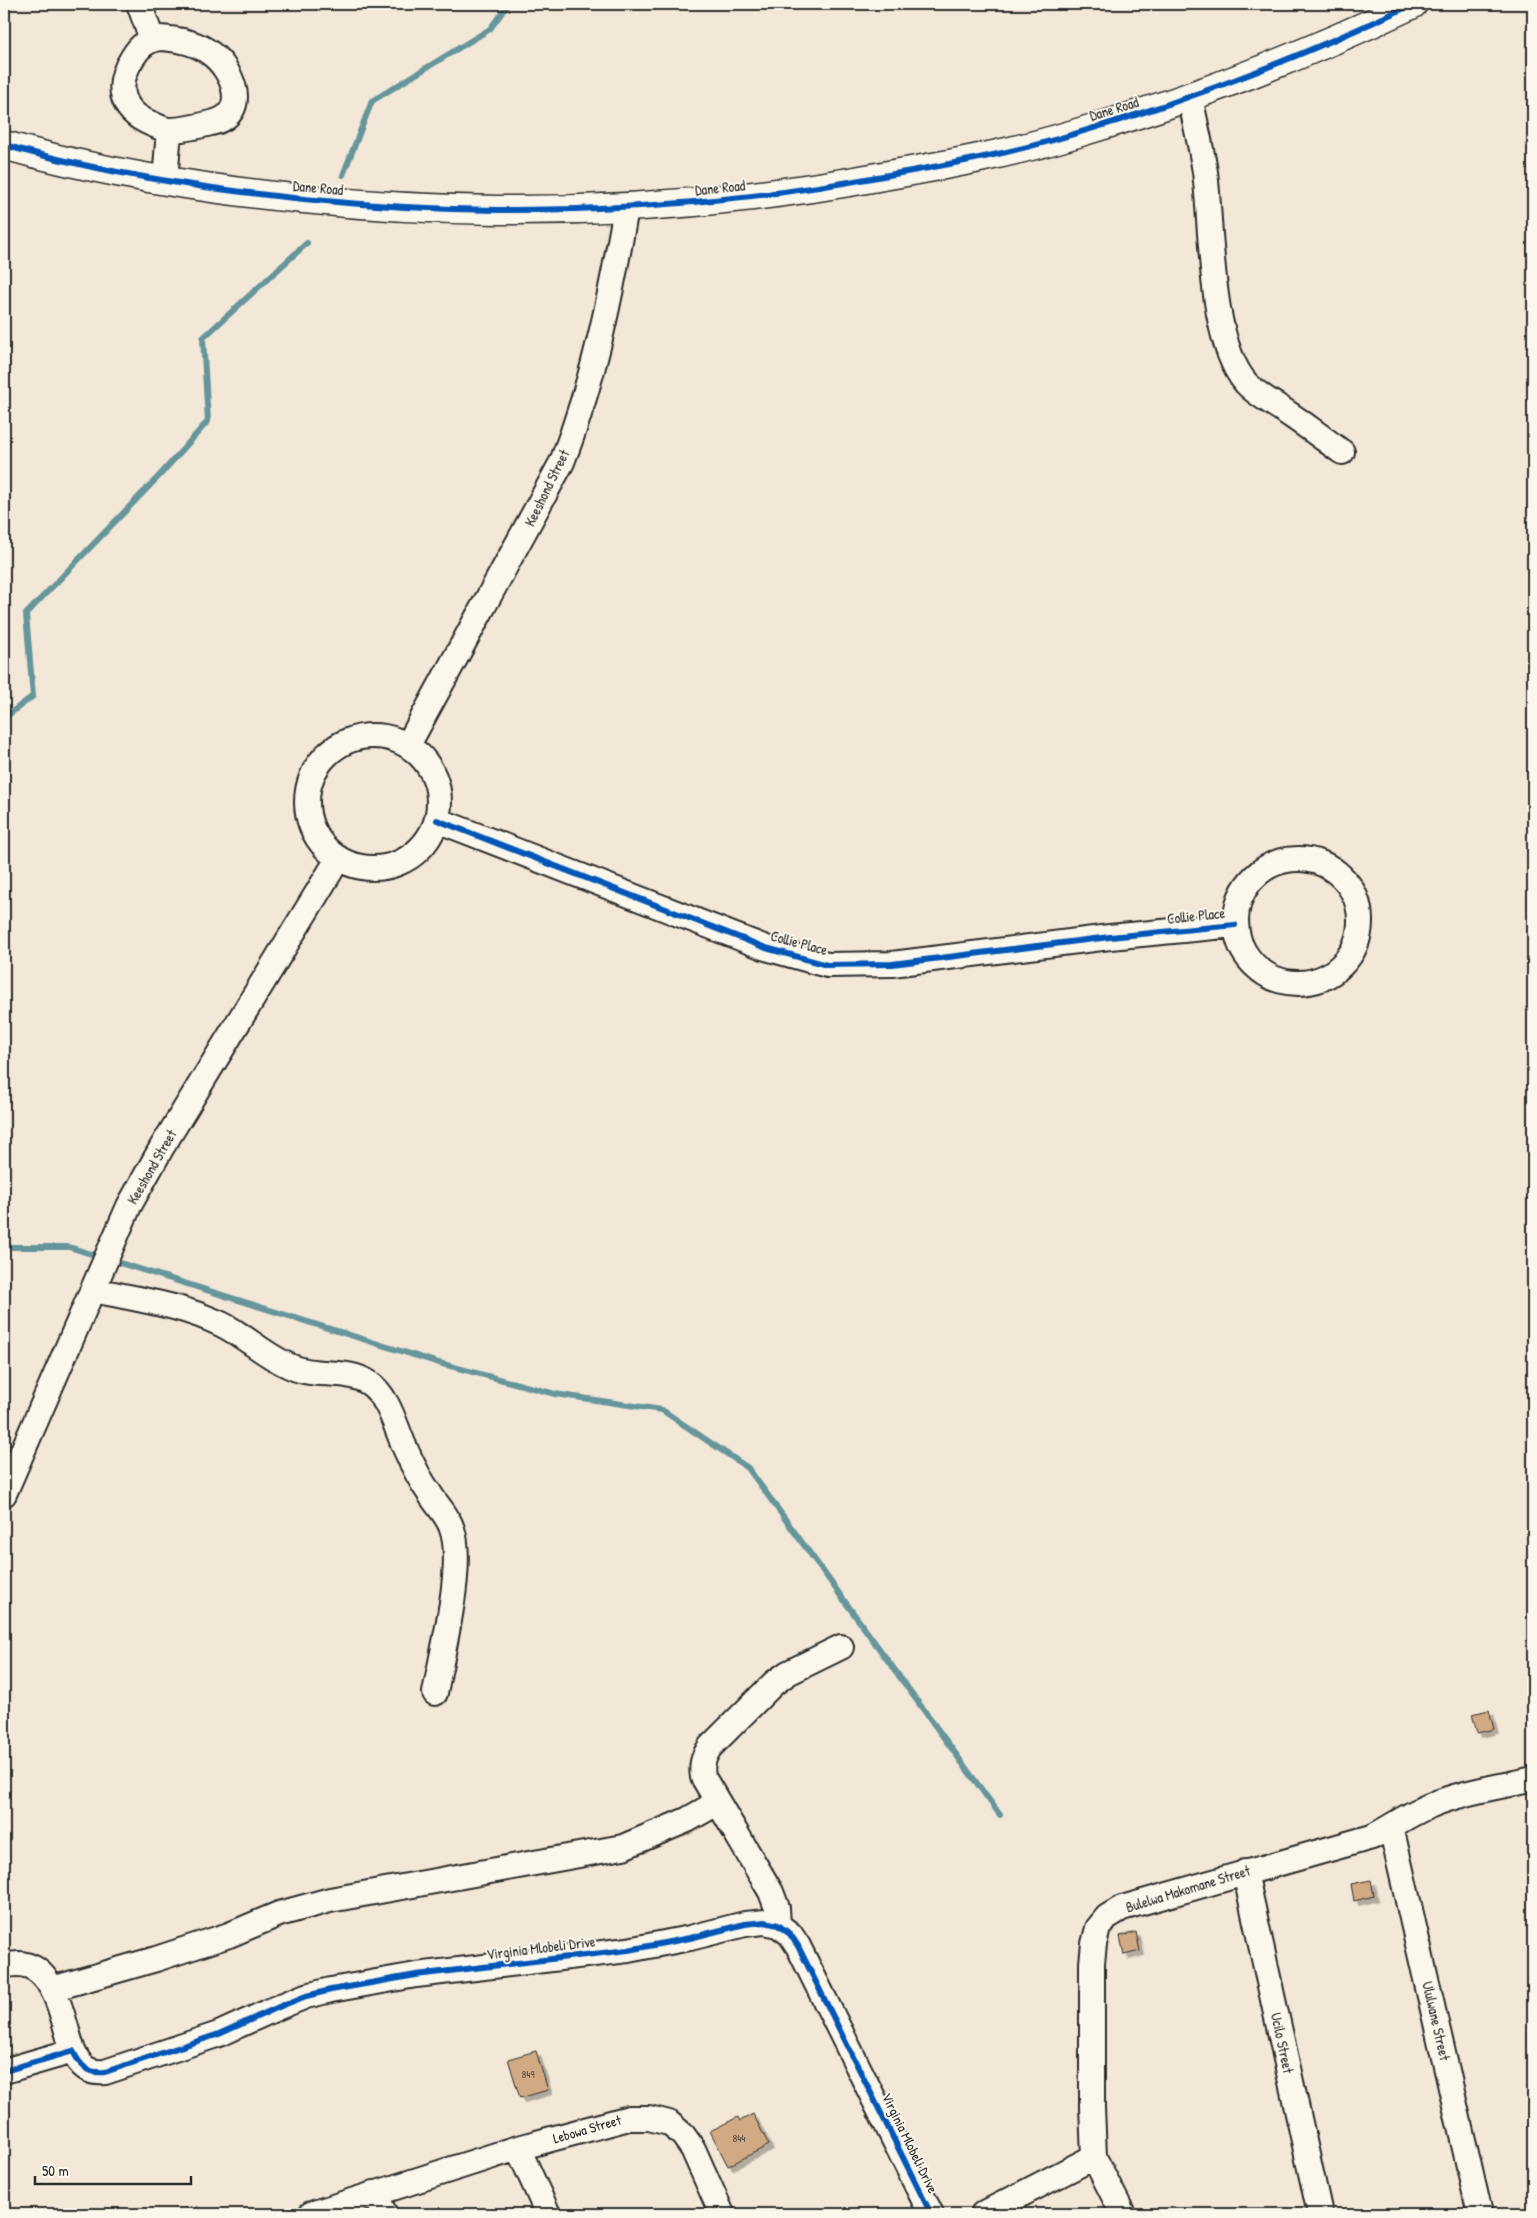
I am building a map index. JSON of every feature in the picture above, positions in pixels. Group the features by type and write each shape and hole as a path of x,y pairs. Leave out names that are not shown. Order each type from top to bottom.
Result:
{"street":[{"path":"139,4 152,39"},
{"name":"Dane Road","path":"4,145 42,156 165,181 288,198 444,210 504,211 626,208 684,204 791,192 937,167 1072,135 1249,76 1413,4"},
{"path":"152,39 172,39 188,42 208,51 227,68 234,81 235,92 227,116 219,121 169,130 136,116 128,106 122,93 122,79 128,65 138,49 152,39"},
{"path":"1190,97 1205,174 1208,232 1223,333 1230,353 1246,382 1263,398 1291,415 1342,452"},
{"path":"165,181 169,130"},
{"name":"Keeshond Street","path":"408,745 562,462 579,420 596,363 611,297 626,208"},
{"path":"371,735 390,738 408,745 421,756 431,770 437,786 439,803 437,820 430,836 419,849 405,860 389,866 371,868 354,866 338,859 318,839 307,813 306,794 311,776 321,759 335,747 353,738 371,735"},
{"name":"Collie Place","path":"437,820 766,948 827,965 892,964 1110,937 1235,925"},
{"path":"1300,858 1320,862 1338,872 1352,887 1360,906 1361,927 1356,947 1344,964 1327,977 1307,983 1286,982 1267,975 1251,962 1240,945 1235,925 1237,904 1246,885 1260,870 1279,861 1300,858"},
{"name":"Keeshond Street","path":"4,1494 129,1206 162,1147 338,859"},
{"path":"94,1290 166,1304 194,1312 246,1338 278,1361 293,1368 306,1372 359,1377 370,1384 378,1393 388,1407 416,1472 446,1516 456,1544 453,1587 435,1693"},
{"path":"778,1925 777,1908 771,1892 703,1778 701,1768 703,1756 774,1683 788,1673 841,1647"},
{"name":"Bulelwa Makomane Street","path":"1094,2157 1092,1963 1098,1928 1107,1917 1122,1908 1245,1872 1349,1845 1372,1837 1409,1815 1431,1805 1533,1779"},
{"path":"52,1989 156,1960 229,1935 279,1914 330,1900 623,1847 688,1820 718,1803"},
{"name":"Ululwane Street","path":"1391,1827 1480,2214"},
{"name":"Ucilo Street","path":"1245,1872 1320,2214"},
{"name":"Virginia Mlobeli Drive","path":"73,2051 78,2061 90,2072 105,2072 219,2034 298,1999 331,1990 416,1975 628,1950 690,1938 745,1924 765,1922 778,1925 790,1934 798,1946 931,2214"},
{"path":"4,1966 23,1963 32,1966 46,1978 52,1989 73,2051 4,2071"},
{"name":"Lebowa Street","path":"310,2214 518,2148 629,2118 649,2118 669,2123 683,2135 693,2149 722,2214"},
{"path":"518,2148 548,2214"},
{"path":"983,2214 1094,2157 1124,2214"},
{"path":"374,2193 384,2214"}],"building":[{"path":"1489,1710 1494,1729 1477,1733 1472,1714"},
{"path":"1371,1880 1374,1896 1354,1901 1351,1884"},
{"path":"1136,1932 1140,1951 1124,1955 1120,1936"},
{"path":"536,2051 548,2090 520,2098 508,2059"},
{"path":"753,2114 769,2145 728,2166 710,2131 738,2117 740,2121"}],"waterway":[{"path":"343,175 372,101 490,29 508,4"},
{"path":"4,718 33,696 26,614 160,475 208,421 203,338 307,243"},
{"path":"4,1247 69,1247 439,1363 555,1394 662,1410 748,1468 1000,1815"}],"cycle path":[{"path":"4,145 78,164 153,179 266,195 377,205 449,209 522,210 667,204 739,198 811,188 931,167 1003,153 1051,141 1204,92 1288,59 1413,4"},
{"path":"437,820 766,948 827,965 892,964 1110,937 1235,925"},
{"path":"4,2071 73,2051 85,2068 94,2072 105,2072 219,2034 306,1996 331,1990 416,1975 628,1950 690,1938 745,1924 765,1922 778,1925 790,1934 798,1946 931,2214"}]}
